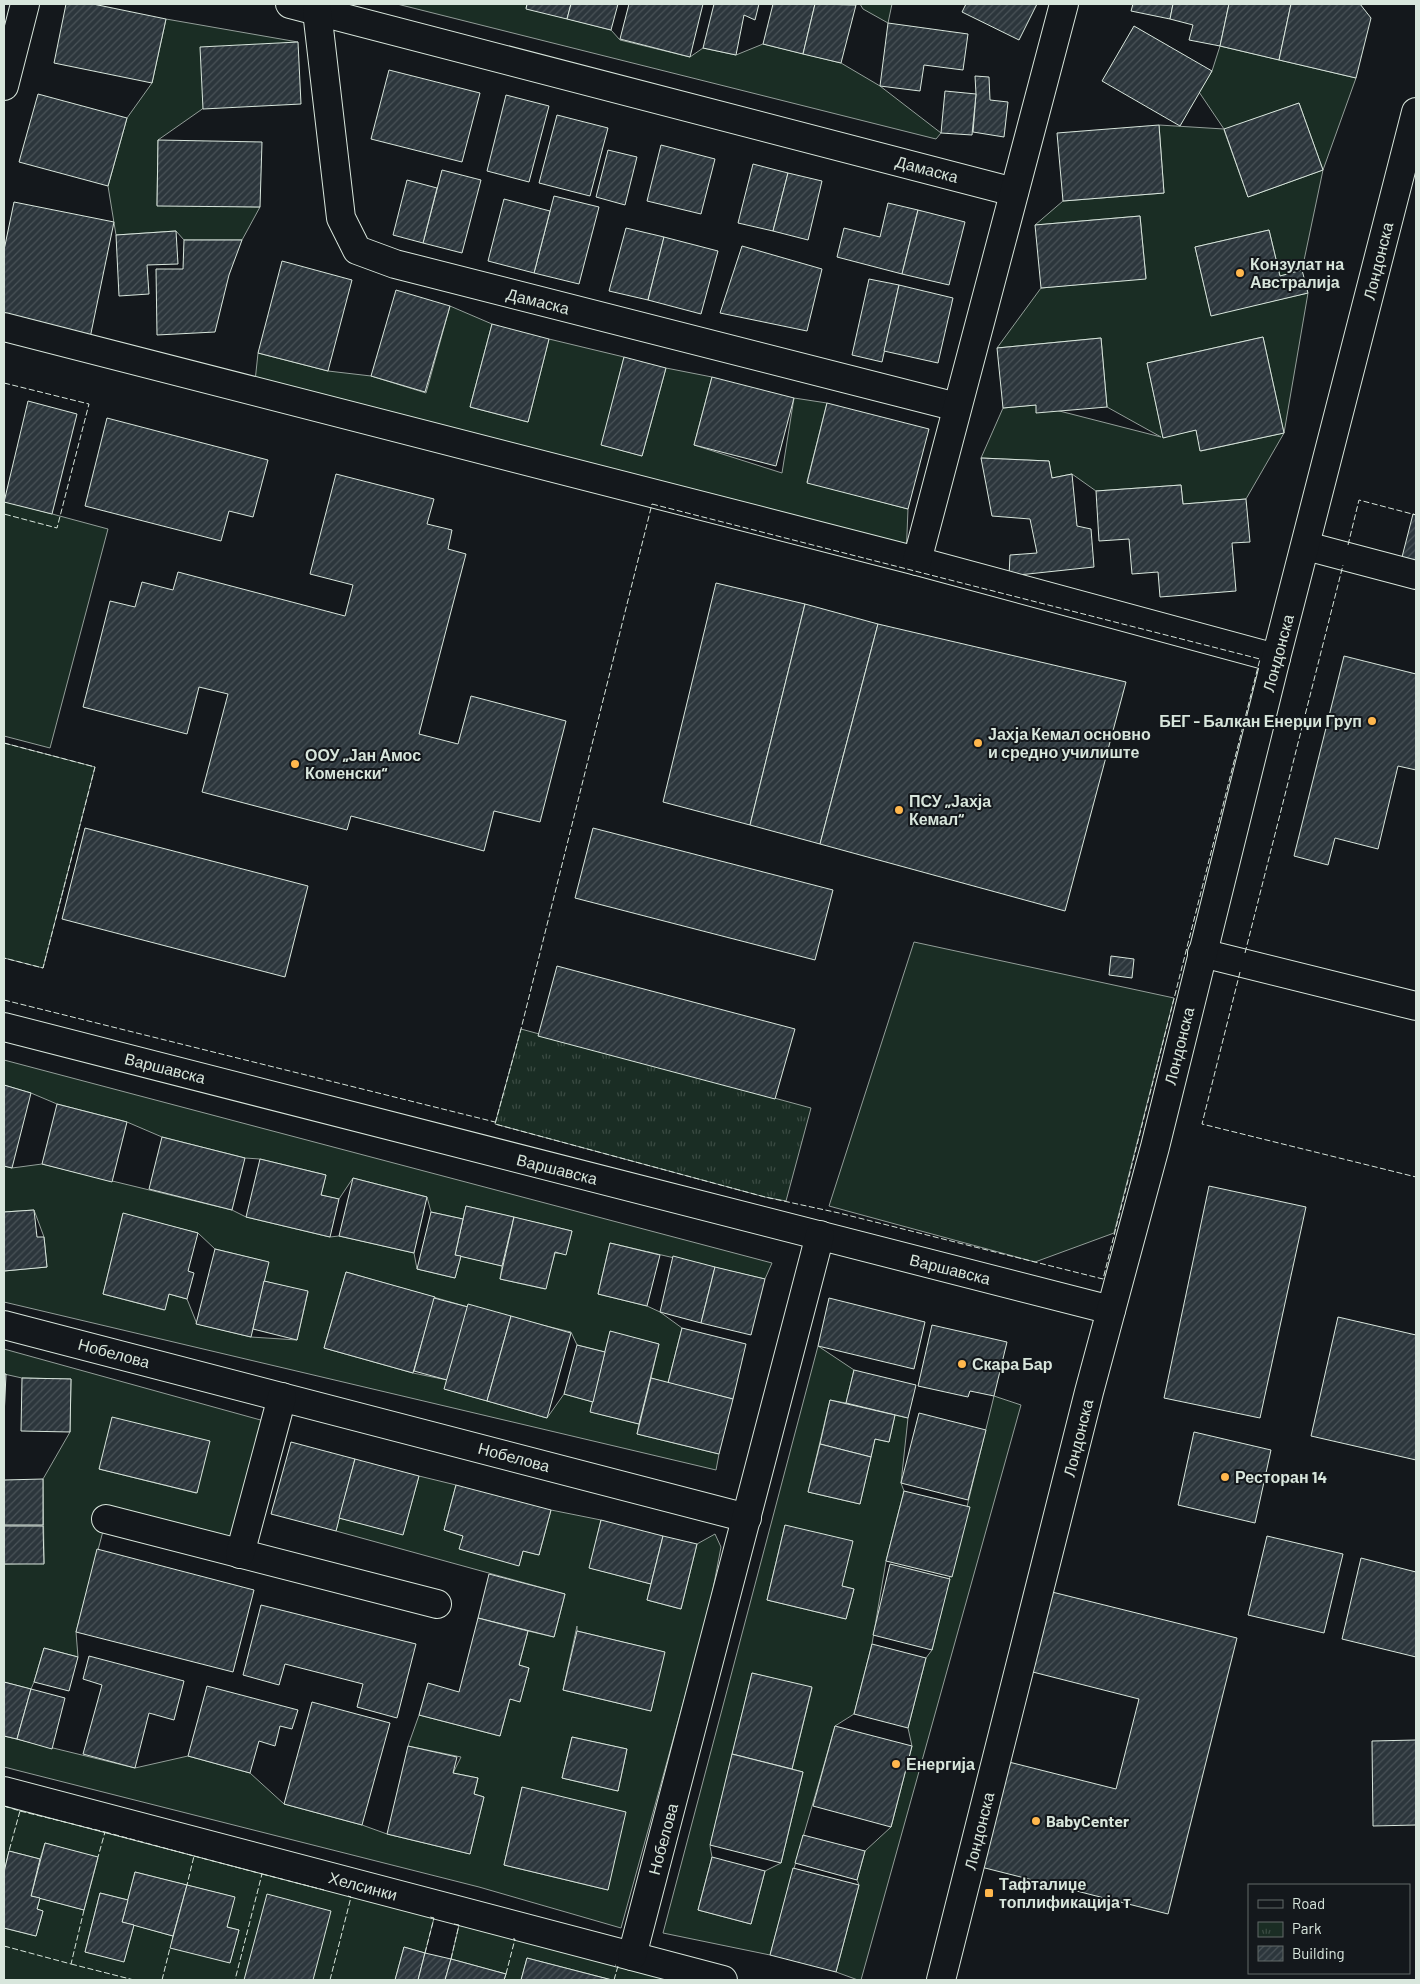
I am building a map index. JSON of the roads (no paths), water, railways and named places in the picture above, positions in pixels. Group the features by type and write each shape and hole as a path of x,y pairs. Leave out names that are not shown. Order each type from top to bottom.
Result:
{"street":[{"path":"4,86 25,4"},
{"name":"Дамаска","path":"290,4 1014,192"},
{"path":"916,561 1064,4"},
{"name":"Дамаска","path":"317,11 341,218 358,250 395,264 957,407"},
{"name":"Лондонска","path":"941,1980 1416,112"},
{"path":"4,327 916,561 1276,658"},
{"path":"1306,546 1416,575"},
{"path":"1202,953 1416,1006"},
{"name":"Варшавска","path":"4,1027 1111,1310"},
{"name":"Нобелова","path":"632,1956 820,1236"},
{"name":"Нобелова","path":"4,1325 747,1518"},
{"path":"240,1554 282,1397"},
{"path":"106,1520 437,1604"},
{"name":"Хелсинки","path":"4,1791 723,1980"}],"place":[{"name":"Конзулат на Австралија","path":"1240,273"},
{"name":"БЕГ - Балкан Енерџи Груп","path":"1372,721"},
{"name":"Јахја Кемал основно и средно училиште","path":"978,743"},
{"name":"ООУ „Јан Амос Коменски“","path":"295,764"},
{"name":"ПСУ „Јахја Кемал“","path":"899,810"},
{"name":"Скара Бар","path":"962,1364"},
{"name":"Ресторан 14","path":"1225,1477"},
{"name":"Енергија","path":"896,1764"},
{"name":"BabyCenter","path":"1036,1821"},
{"name":"Тафталиџе топлификација т","path":"989,1893"}]}
